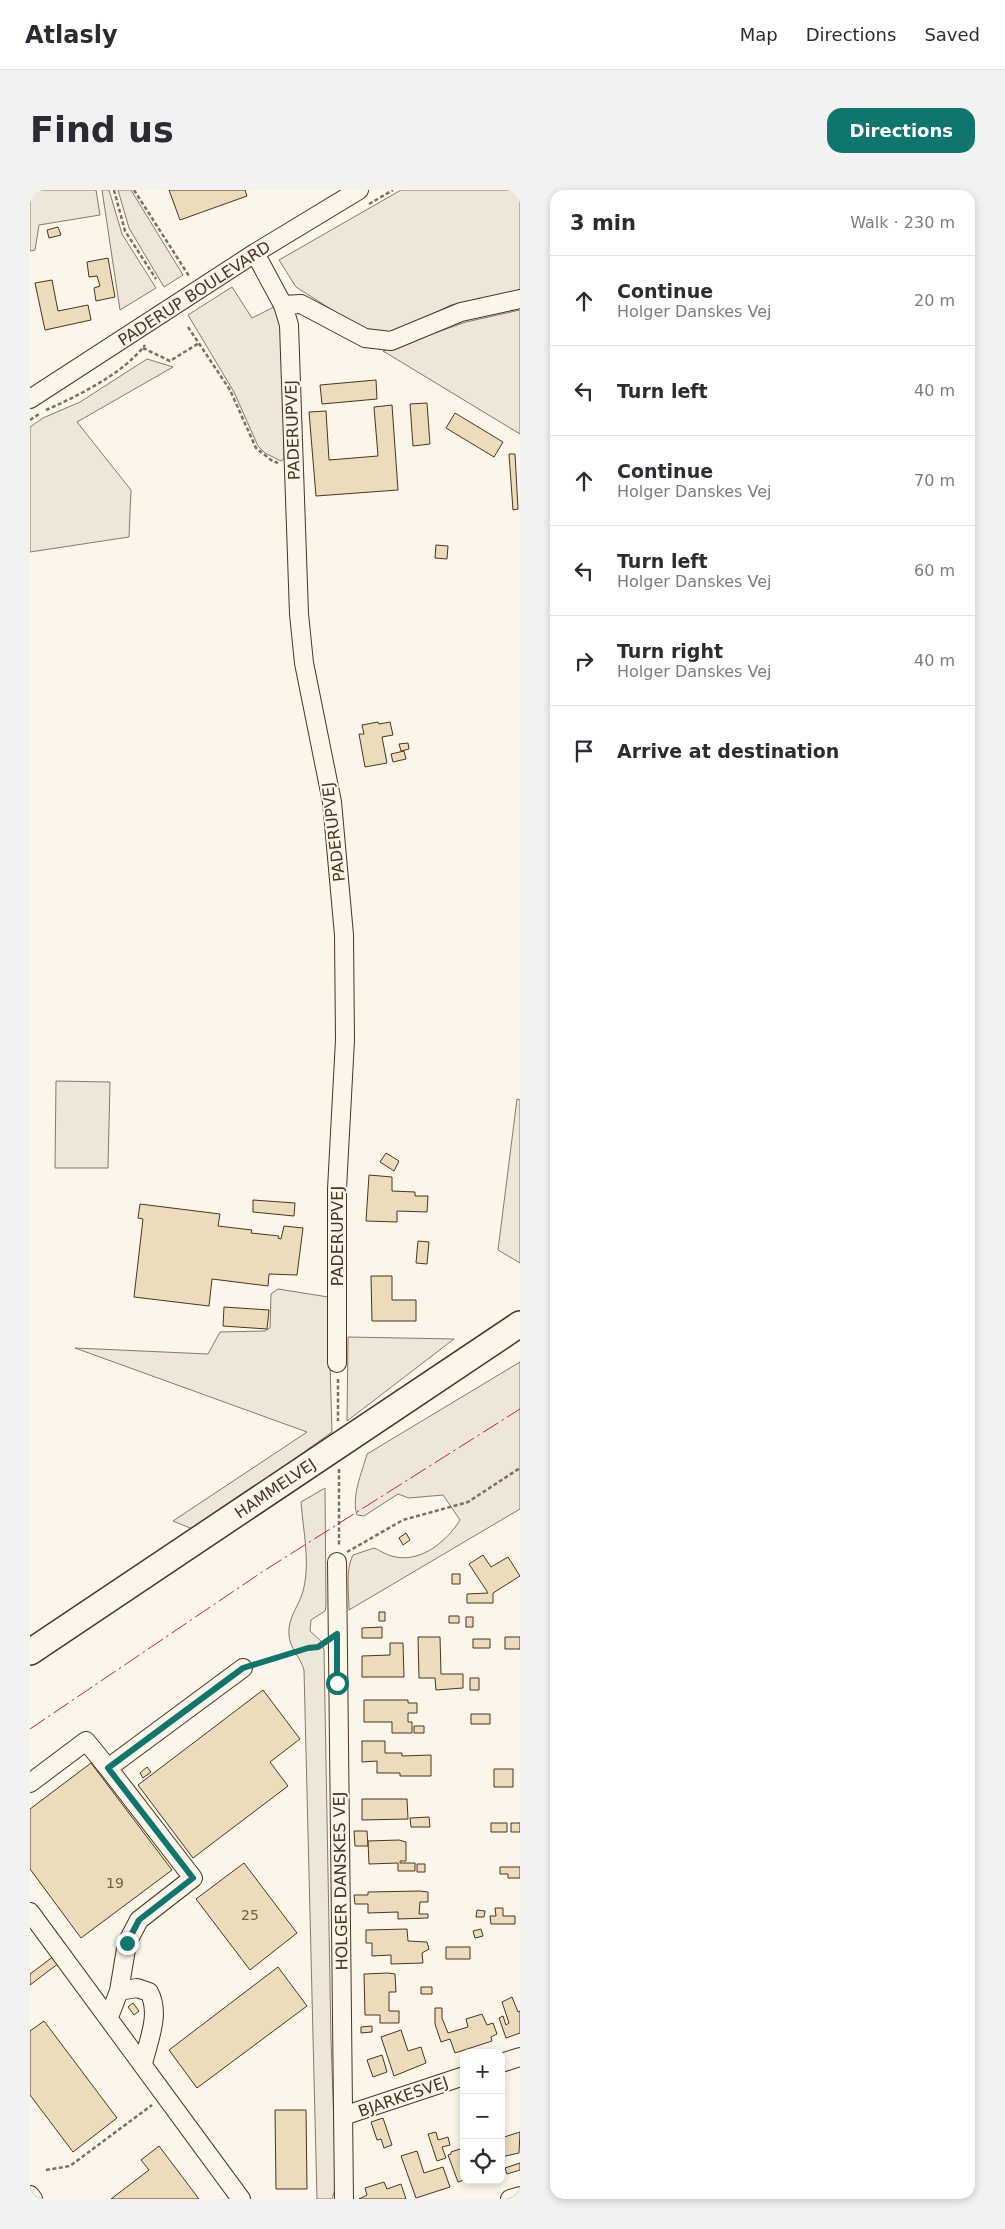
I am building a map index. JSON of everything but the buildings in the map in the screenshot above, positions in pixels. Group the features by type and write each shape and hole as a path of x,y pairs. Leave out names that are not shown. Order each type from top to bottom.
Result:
{"highway":[{"name":"HAMMELVEJ","path":"30,1652 520,1324"}],"street":[{"name":"PADERUP BOULEVARD","path":"30,399 255,253 359,190"},
{"name":"PADERUPVEJ","path":"255,253 283,305 289,325 299,614 304,663 332,802 344,934 345,1040 337,1189 337,1363"},
{"path":"283,305 301,304 365,338 391,341 461,312 520,299"},
{"name":"HOLGER DANSKES VEJ","path":"338,1559 337,1634 344,2199"},
{"path":"108,1768 243,1668"},
{"path":"30,1783 86,1741 193,1878 139,1920 127,1943 119,1991 109,2017"},
{"path":"30,1912 241,2199"},
{"path":"119,1991 137,1988 148,1992 154,2002 154,2018 143,2064"},
{"path":"505,2062 520,2057"},
{"name":"BJARKESVEJ","path":"342,2116 460,2077"},
{"path":"30,2195 33,2199"},
{"path":"510,2199 520,2196"}],"path":[{"path":"114,190 125,231 156,279"},
{"path":"134,190 189,276"},
{"path":"188,328 230,390 256,448 271,460 294,469"},
{"path":"143,348 170,361 198,343"},
{"path":"337,1363 338,1423"},
{"path":"338,1559 403,1520 468,1502 520,1468"},
{"path":"338,1559 339,1470"},
{"path":"243,1668 308,1648 316,1648 337,1634"},
{"path":"46,2170 70,2166 165,2095"}],"shaded area":[{"path":"30,190 96,190 100,215 39,225 35,250 30,251"},
{"path":"102,190 109,190 122,234 156,288 120,310"},
{"path":"118,190 131,190 183,275 164,287 129,228"},
{"path":"401,190 520,190 520,290 451,305 392,333 364,330 296,287 279,260"},
{"path":"232,287 252,318 276,306 282,328 284,459 281,461 265,453 258,446 234,392 188,315"},
{"path":"520,310 520,434 383,351 466,322"},
{"path":"147,359 173,367 77,422 131,490 129,537 30,552 30,427 43,418 80,402"},
{"path":"56,1081 110,1082 108,1168 55,1168"},
{"path":"517,1099 520,1100 520,1263 498,1250"},
{"path":"278,1289 328,1297 332,1432 195,1530 173,1521 307,1432 75,1348 208,1354 220,1332 265,1331 270,1328 271,1294"},
{"path":"348,1337 454,1339 347,1421"},
{"path":"520,1362 520,1509 349,1610 348,1575 353,1555 374,1548 387,1555 406,1558 415,1556 424,1553 441,1542 460,1520 443,1495 409,1498 398,1494 364,1516 357,1515 356,1493 367,1454"},
{"path":"325,1488 326,1606 325,1611 311,1620 310,1631 321,1641 324,1650 331,2039 336,2186 332,2199 317,2199 304,1670 291,1644 289,1628 306,1577 301,1502"}],"power":[{"path":"30,1729 262,1572 520,1409"}],"route":[{"path":"127,1943 139,1920 193,1878 108,1768 243,1668 308,1648 316,1648 337,1634 337,1683"}]}
